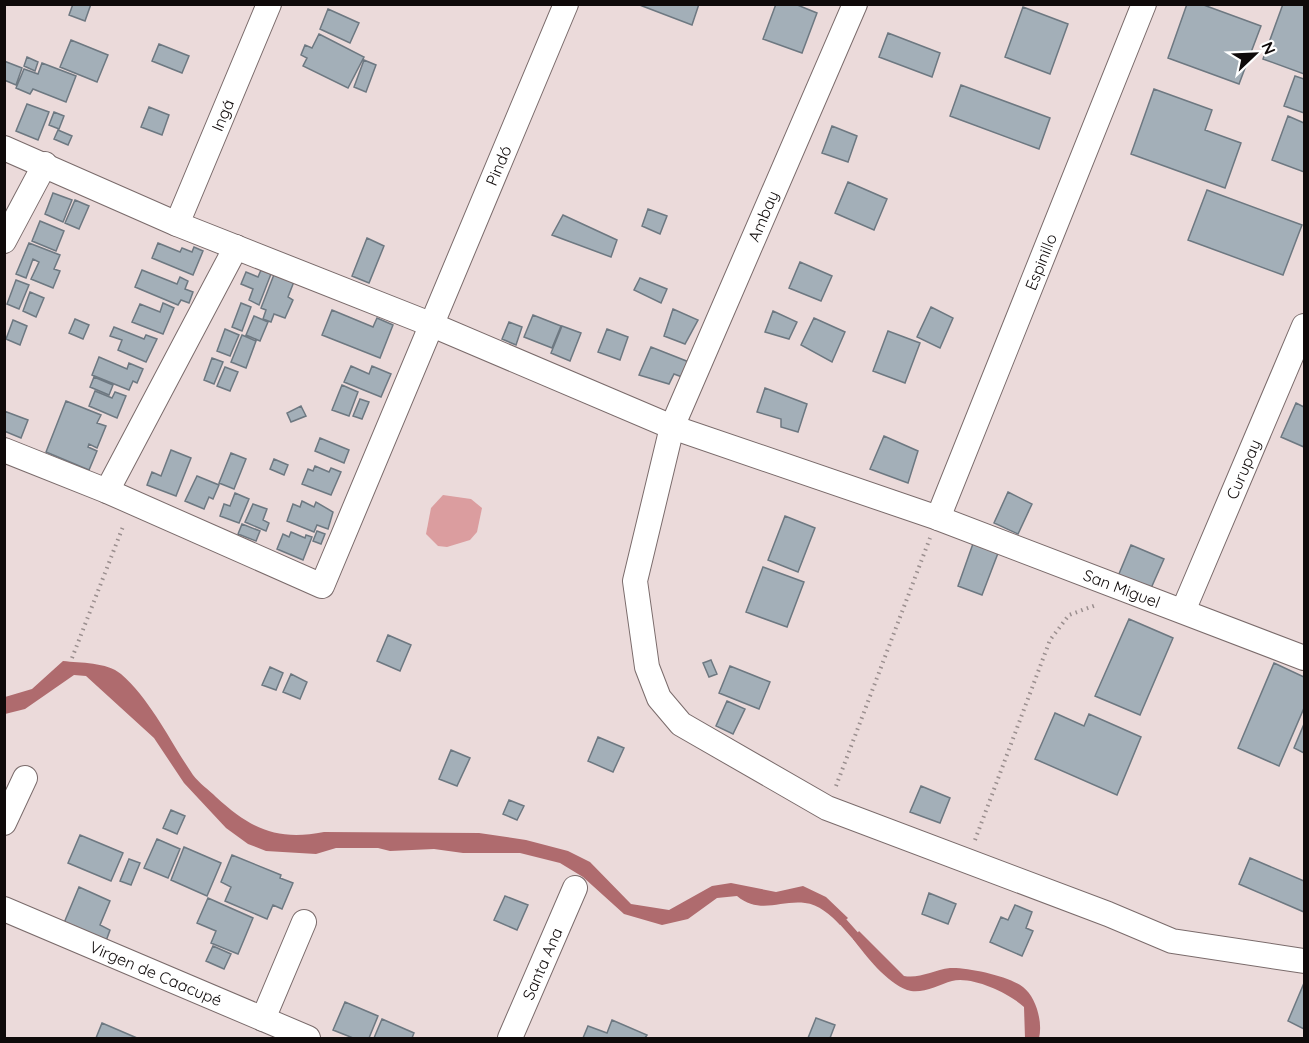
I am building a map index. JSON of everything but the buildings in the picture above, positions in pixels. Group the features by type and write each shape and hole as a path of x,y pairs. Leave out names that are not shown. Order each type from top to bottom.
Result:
{"street":[{"name":"Ingá","path":"177,224 268,4"},
{"name":"Pindó","path":"132,504 322,586 566,4"},
{"name":"Ambay","path":"855,4 672,427 635,580 647,667 659,698 681,724 827,808 967,860 1172,941 1304,961"},
{"name":"Espinillo","path":"938,518 1144,4"},
{"name":"San Miguel","path":"4,148 45,164 177,224 430,324 672,427 938,518 1305,658"},
{"path":"4,241 45,164"},
{"path":"107,491 236,247"},
{"name":"Curupay","path":"1183,611 1305,326"},
{"path":"4,450 107,491 132,504"},
{"path":"4,824 25,778"},
{"name":"Santa Ana","path":"510,1038 575,888"},
{"name":"Virgen de Caacupé","path":"4,909 308,1038"},
{"path":"263,1019 304,922"}],"path":[{"path":"72,658 132,504"},
{"path":"827,808 938,518"},
{"path":"967,860 1050,640 1069,615 1099,604"}],"shaded area":[{"path":"443,495 471,499 482,508 477,532 470,540 447,547 438,546 426,534 431,508"},
{"path":"63,661 101,665 121,674 142,696 195,778 241,817 266,830 292,835 324,832 479,833 526,840 568,851 590,862 631,904 669,910 712,886 731,883 776,892 803,886 826,897 848,918 840,925 833,917 815,905 796,903 762,906 746,902 737,896 717,898 688,919 662,925 624,914 583,877 560,863 520,853 463,853 434,849 390,851 378,848 336,848 316,854 266,851 248,844 226,828 184,783 154,738 86,676 74,675 25,709 5,714 5,697 32,689"},
{"path":"859,931 904,976 910,977 957,968 988,973 1017,983 1028,991 1035,1003 1040,1025 1039,1038 1025,1038 1024,1007 1009,996 980,983 952,981 918,991 907,990 899,986 877,968 853,939"}],"waterway":[{"path":"837,915 861,942"}]}
